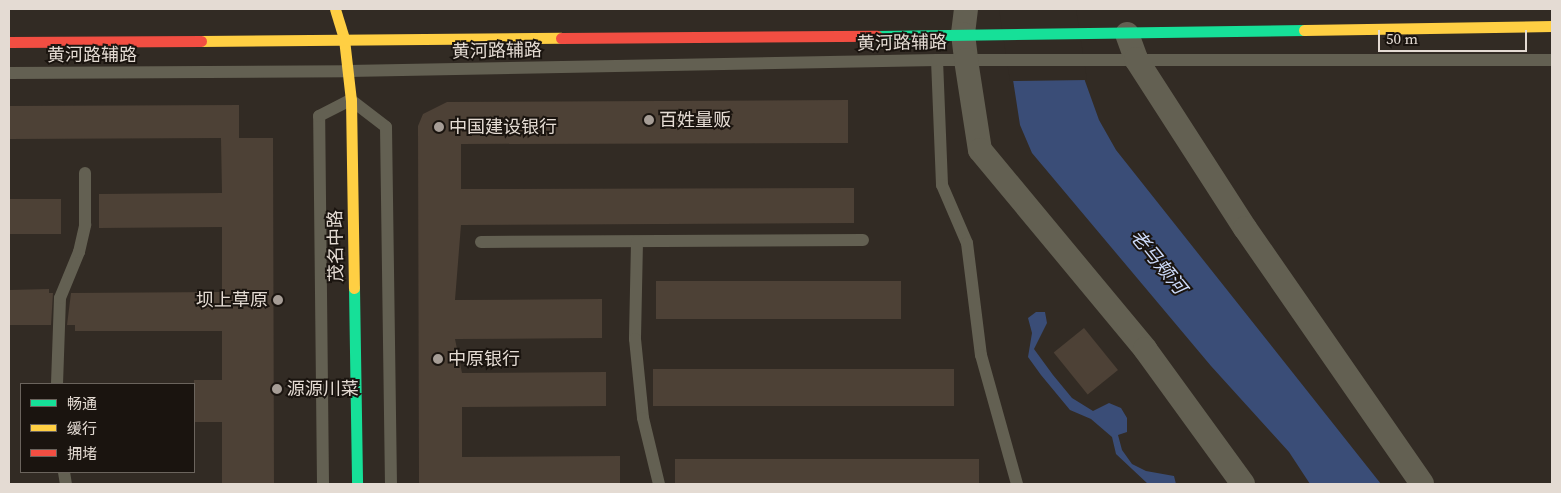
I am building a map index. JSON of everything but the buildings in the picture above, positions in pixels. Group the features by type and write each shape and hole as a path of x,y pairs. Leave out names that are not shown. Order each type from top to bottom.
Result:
{"main road":[{"name":"茂名中路","path":"334,9 344,39 350,100 357,484"},
{"path":"9,42 1116,34 1552,26"}],"street":[{"path":"966,9 973,34 976,60 980,150 1145,349 1243,484"},
{"path":"1116,34 1136,59 1245,228 1422,484"}],"lane":[{"name":"黄河路辅路","path":"9,73 348,71 937,60 1552,60"},
{"path":"937,60 942,185 967,243 981,355 1017,484"},
{"path":"323,484 319,116 350,100 386,127 391,484"},
{"path":"58,383 60,298 79,252 85,225 84,173"},
{"path":"481,242 863,240"},
{"path":"637,242 635,339 643,418 659,484"}],"water":[{"name":"老马颊河","path":"1002,9 1074,9 1085,81 1099,120 1116,150 1381,484 1310,484 1289,452 1211,366 1032,153 1020,125"},
{"path":"1036,312 1045,312 1047,323 1034,349 1053,375 1072,398 1093,411 1109,403 1121,408 1127,418 1127,432 1118,435 1122,450 1132,464 1146,471 1174,476 1176,484 1148,484 1116,454 1112,437 1091,419 1070,410 1041,375 1028,357 1032,333 1028,318"}],"pier":[{"path":"999,9 1076,9 1087,80 1010,81"}],"traffic: fast":[{"path":"877,36 1304,30"},
{"path":"354,288 357,484"}],"traffic: slow":[{"path":"335,9 344,39 351,100 354,288"},
{"path":"1304,30 1552,26"},
{"path":"201,41 561,38"}],"traffic: jam":[{"path":"561,38 877,36"},
{"path":"9,42 201,41"}],"place":[{"name":"百姓量贩","path":"649,120"},
{"name":"中国建设银行","path":"439,127"},
{"name":"坝上草原","path":"278,300"},
{"name":"中原银行","path":"438,359"},
{"name":"源源川菜","path":"277,389"}]}
